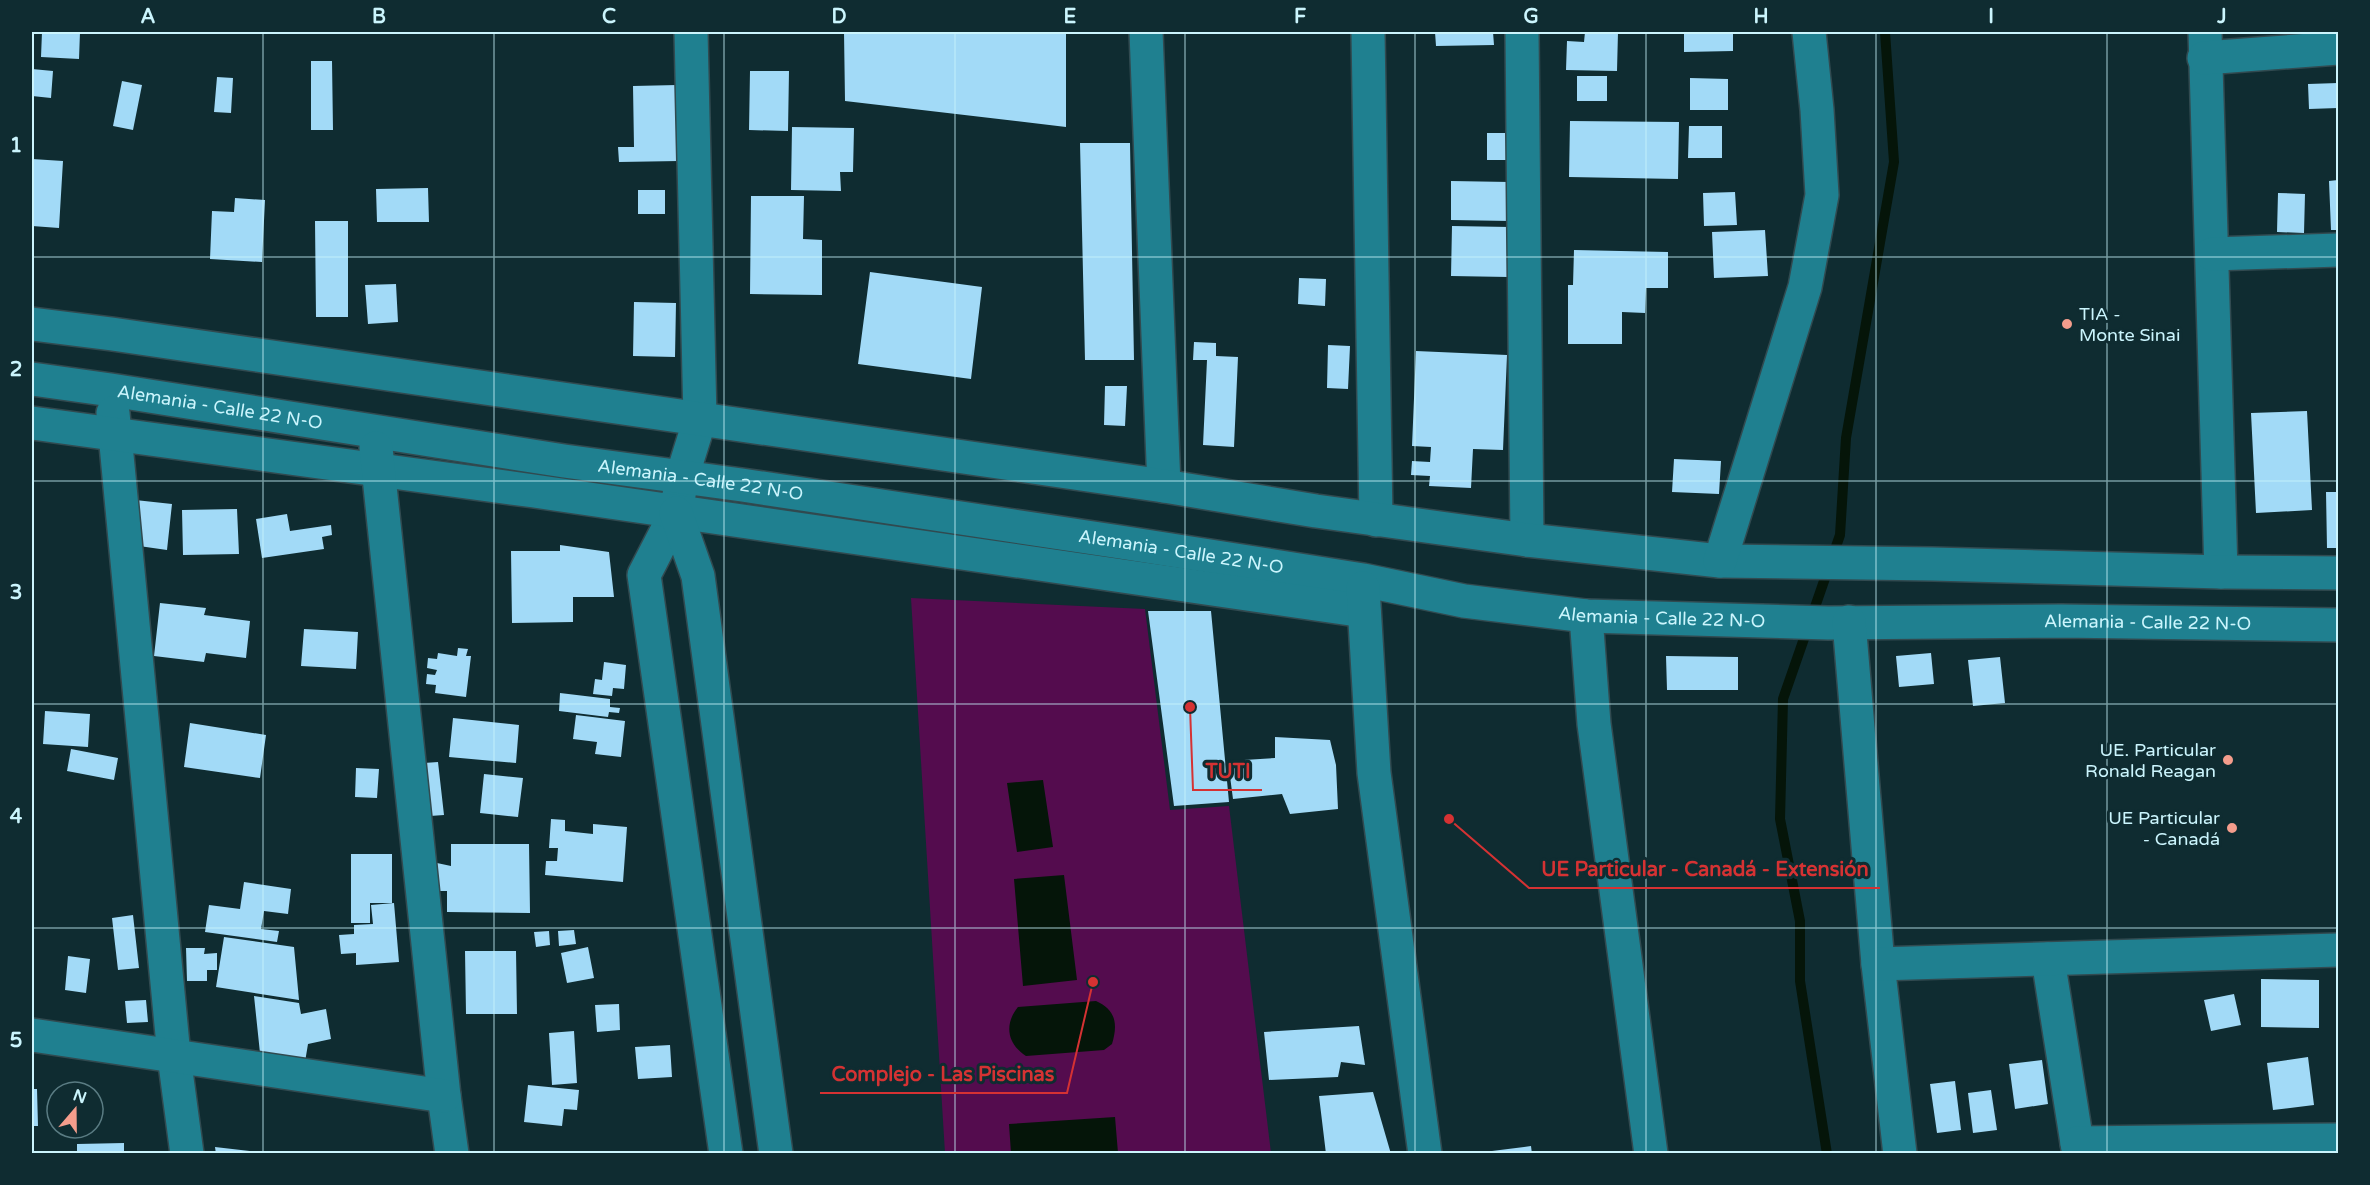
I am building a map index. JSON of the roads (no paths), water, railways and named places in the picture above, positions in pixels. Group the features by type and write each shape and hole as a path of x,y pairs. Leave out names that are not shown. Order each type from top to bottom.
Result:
{"street":[{"path":"691,32 700,419 682,477 676,513 644,575 726,1154"},
{"path":"1146,32 1164,486"},
{"path":"1368,32 1376,520"},
{"path":"1522,32 1527,540"},
{"path":"1734,561 1805,287 1822,195 1809,32"},
{"path":"2221,572 2204,45 2338,48"},
{"path":"2212,254 2338,250"},
{"path":"32,324 1527,540 1734,561 2338,573"},
{"name":"Alemania - Calle 22 N-O","path":"32,380 682,477 1363,595 1464,601 1586,616 1838,622 2061,621 2338,625"},
{"path":"111,390 174,1056 187,1154"},
{"path":"32,423 378,469 676,513 1363,595 1374,773 1425,1154"},
{"path":"375,431 444,1096 452,1154"},
{"path":"676,513 698,576 776,1154"},
{"path":"1586,616 1594,724 1650,1154"},
{"path":"1838,622 1900,1154"},
{"path":"1878,964 2338,950"},
{"path":"2048,959 2078,1148 2338,1140"},
{"path":"32,1035 444,1096"}],"waterway":[{"path":"1827,1154 1800,981 1800,921 1780,819 1783,699 1840,535 1846,438 1894,162 1885,32"}],"place":[{"name":"TIA - Monte Sinai","path":"2067,324"},
{"name":"TUTI","path":"1190,707"},
{"name":"UE. Particular Ronald Reagan","path":"2228,760"},
{"name":"UE Particular - Canadá - Extensión","path":"1449,819"},
{"name":"UE Particular - Canadá","path":"2232,828"},
{"name":"Complejo - Las Piscinas","path":"1093,982"}]}
